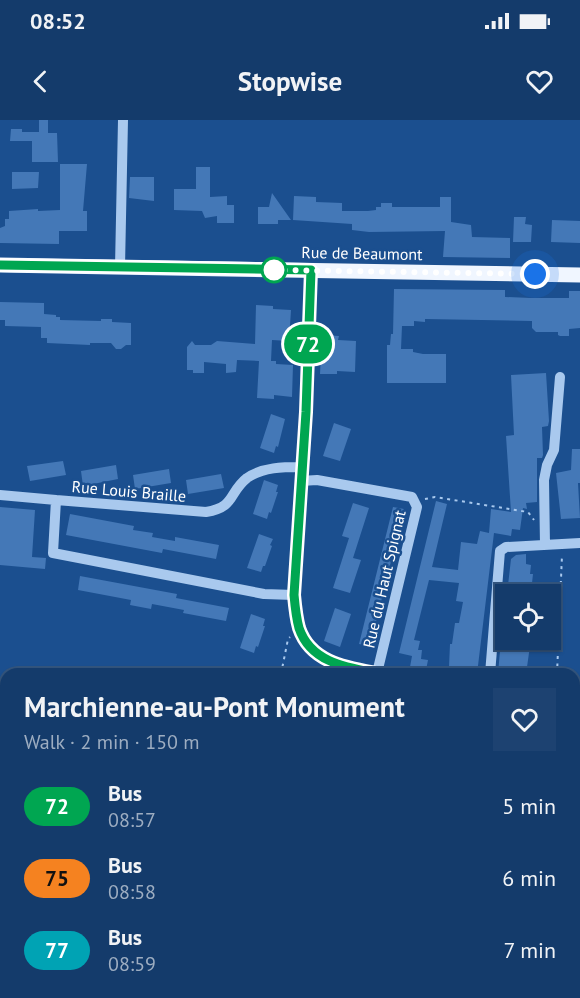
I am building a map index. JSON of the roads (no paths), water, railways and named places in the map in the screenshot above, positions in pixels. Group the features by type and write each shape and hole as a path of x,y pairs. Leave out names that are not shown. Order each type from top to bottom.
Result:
{"main road":[{"name":"Rue de Beaumont","path":"0,265 580,275"}],"street":[{"path":"120,267 123,120"},
{"path":"311,270 306,412 294,595 300,630 315,651 329,662 356,668"},
{"path":"545,539 544,480 547,465 554,450 560,377"},
{"name":"Rue Louis Braille","path":"294,595 264,594 53,553 56,500 206,512 219,510 230,501 247,479 262,471 278,467 302,467"},
{"name":"Rue du Haut Spignat","path":"301,481 317,480 412,497 417,507 380,668"},
{"path":"0,495 56,500"},
{"path":"490,668 500,551 506,547 545,539 563,544 580,543"}]}
